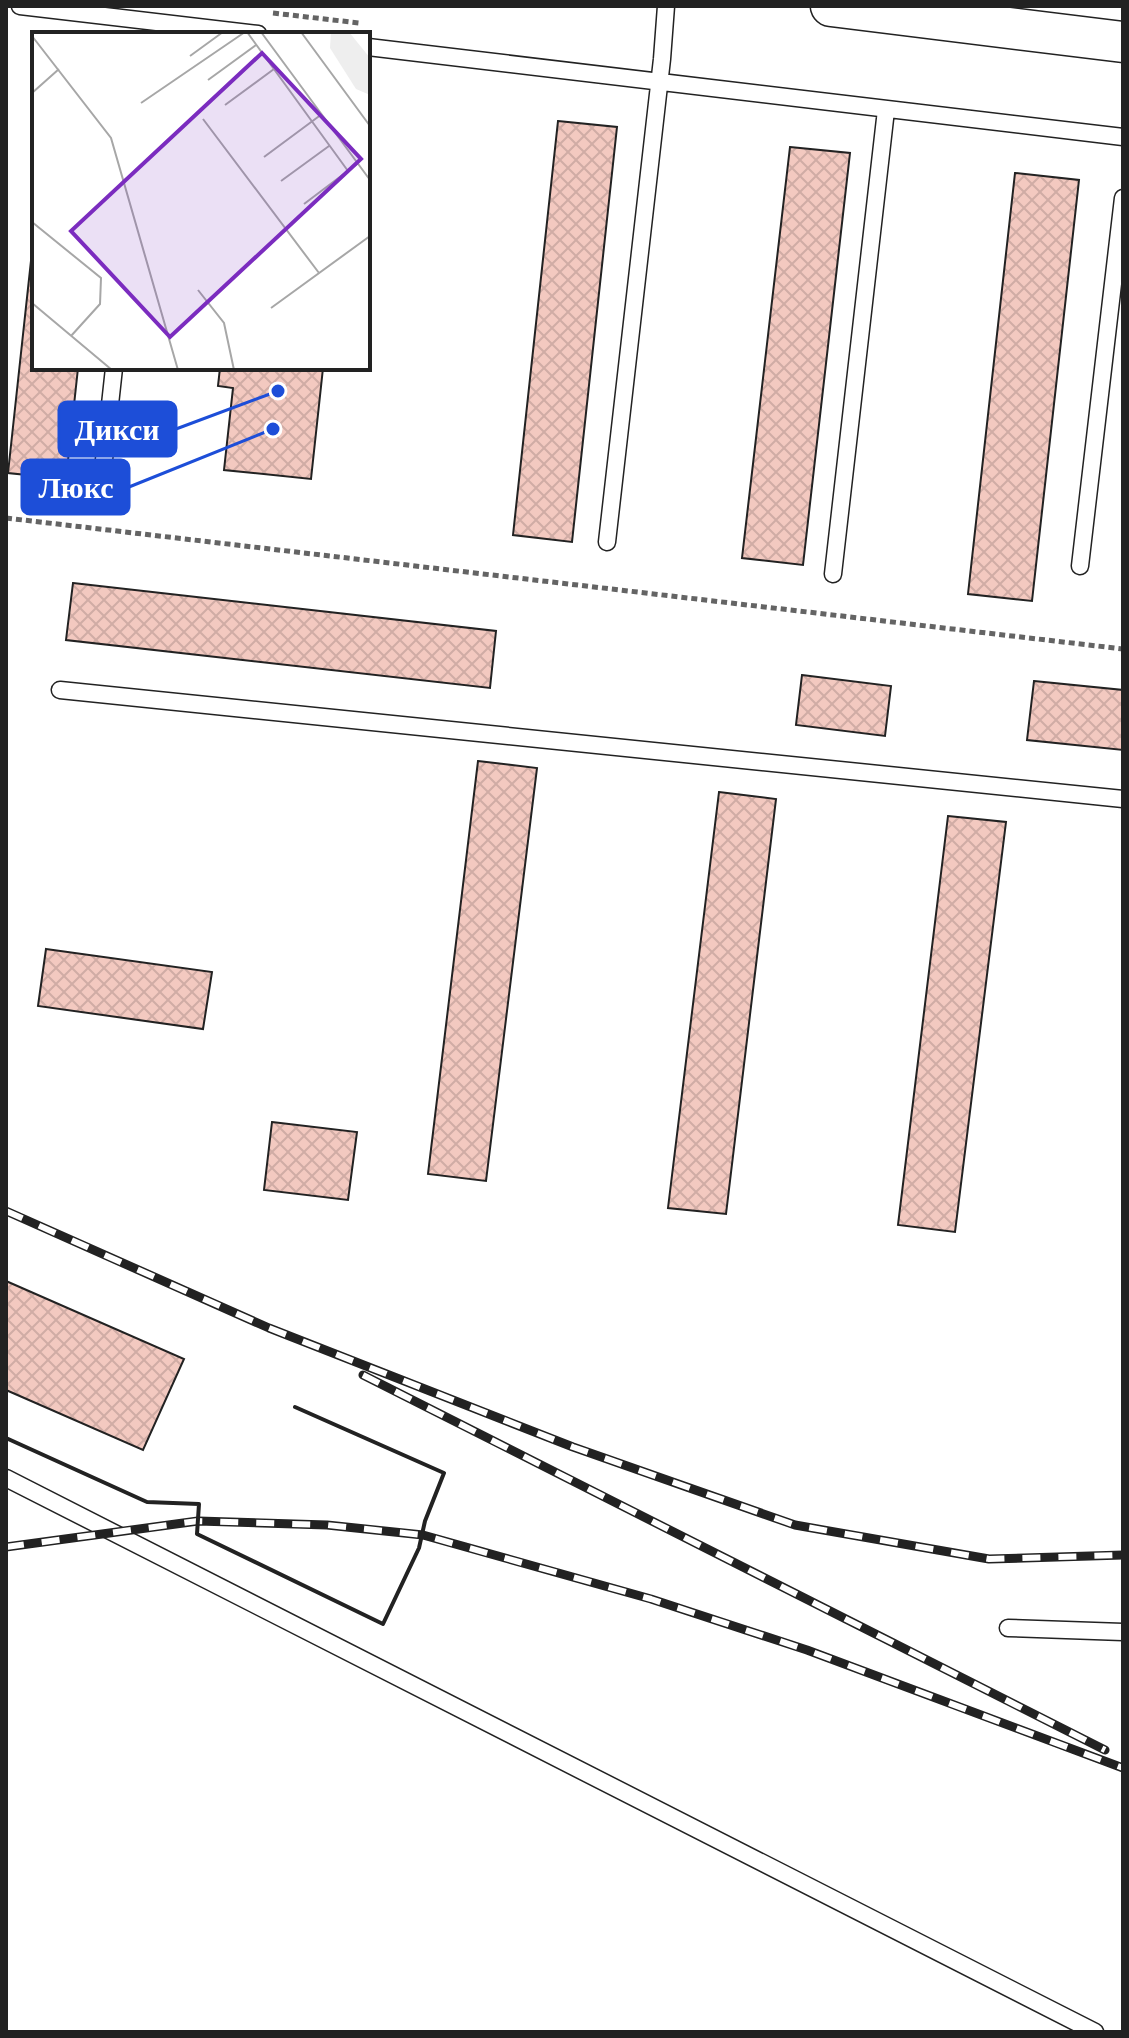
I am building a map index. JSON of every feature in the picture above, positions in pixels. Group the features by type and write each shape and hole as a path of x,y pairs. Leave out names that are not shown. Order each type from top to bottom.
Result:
{"street":[{"path":"831,6 1123,42"}],"lane":[{"path":"20,6 152,28 223,32"},
{"path":"607,542 666,6"},
{"path":"370,47 1123,137"},
{"path":"833,574 886,110"},
{"path":"1080,566 1123,198"},
{"path":"101,487 114,370"},
{"path":"60,690 1123,799"},
{"path":"6,1478 1095,2032"},
{"path":"1008,1628 1123,1632"}],"path":[{"path":"6,518 1123,649"}],"building":[{"path":"558,121 617,127 572,542 513,535"},
{"path":"790,147 850,153 803,565 742,558"},
{"path":"1015,173 1079,180 1032,601 968,594"},
{"path":"32,251 32,370 78,370 66,479 8,473"},
{"path":"220,370 323,370 311,479 224,470 233,388 218,386"},
{"path":"73,583 496,631 490,688 66,640"},
{"path":"802,675 891,686 885,736 796,725"},
{"path":"1034,681 1123,690 1123,750 1027,740"},
{"path":"478,761 537,768 486,1181 428,1174"},
{"path":"719,792 776,799 726,1214 668,1208"},
{"path":"948,816 1006,822 955,1232 898,1225"},
{"path":"46,949 212,972 203,1029 38,1006"},
{"path":"272,1122 357,1132 348,1200 264,1190"},
{"path":"6,1281 184,1359 143,1450 6,1390"}],"railway":[{"path":"6,1211 269,1328 573,1447 795,1525 989,1559 1123,1555"},
{"path":"363,1375 1105,1750"},
{"path":"6,1547 198,1521 327,1525 423,1535 651,1599 807,1650 1123,1768"}],"wall":[{"path":"6,1438 147,1502 199,1504 197,1534 383,1624 419,1548 425,1521 444,1473 295,1407"}],"place":[{"name":"Дикси","path":"278,391"},
{"name":"Люкс","path":"273,429"}]}
